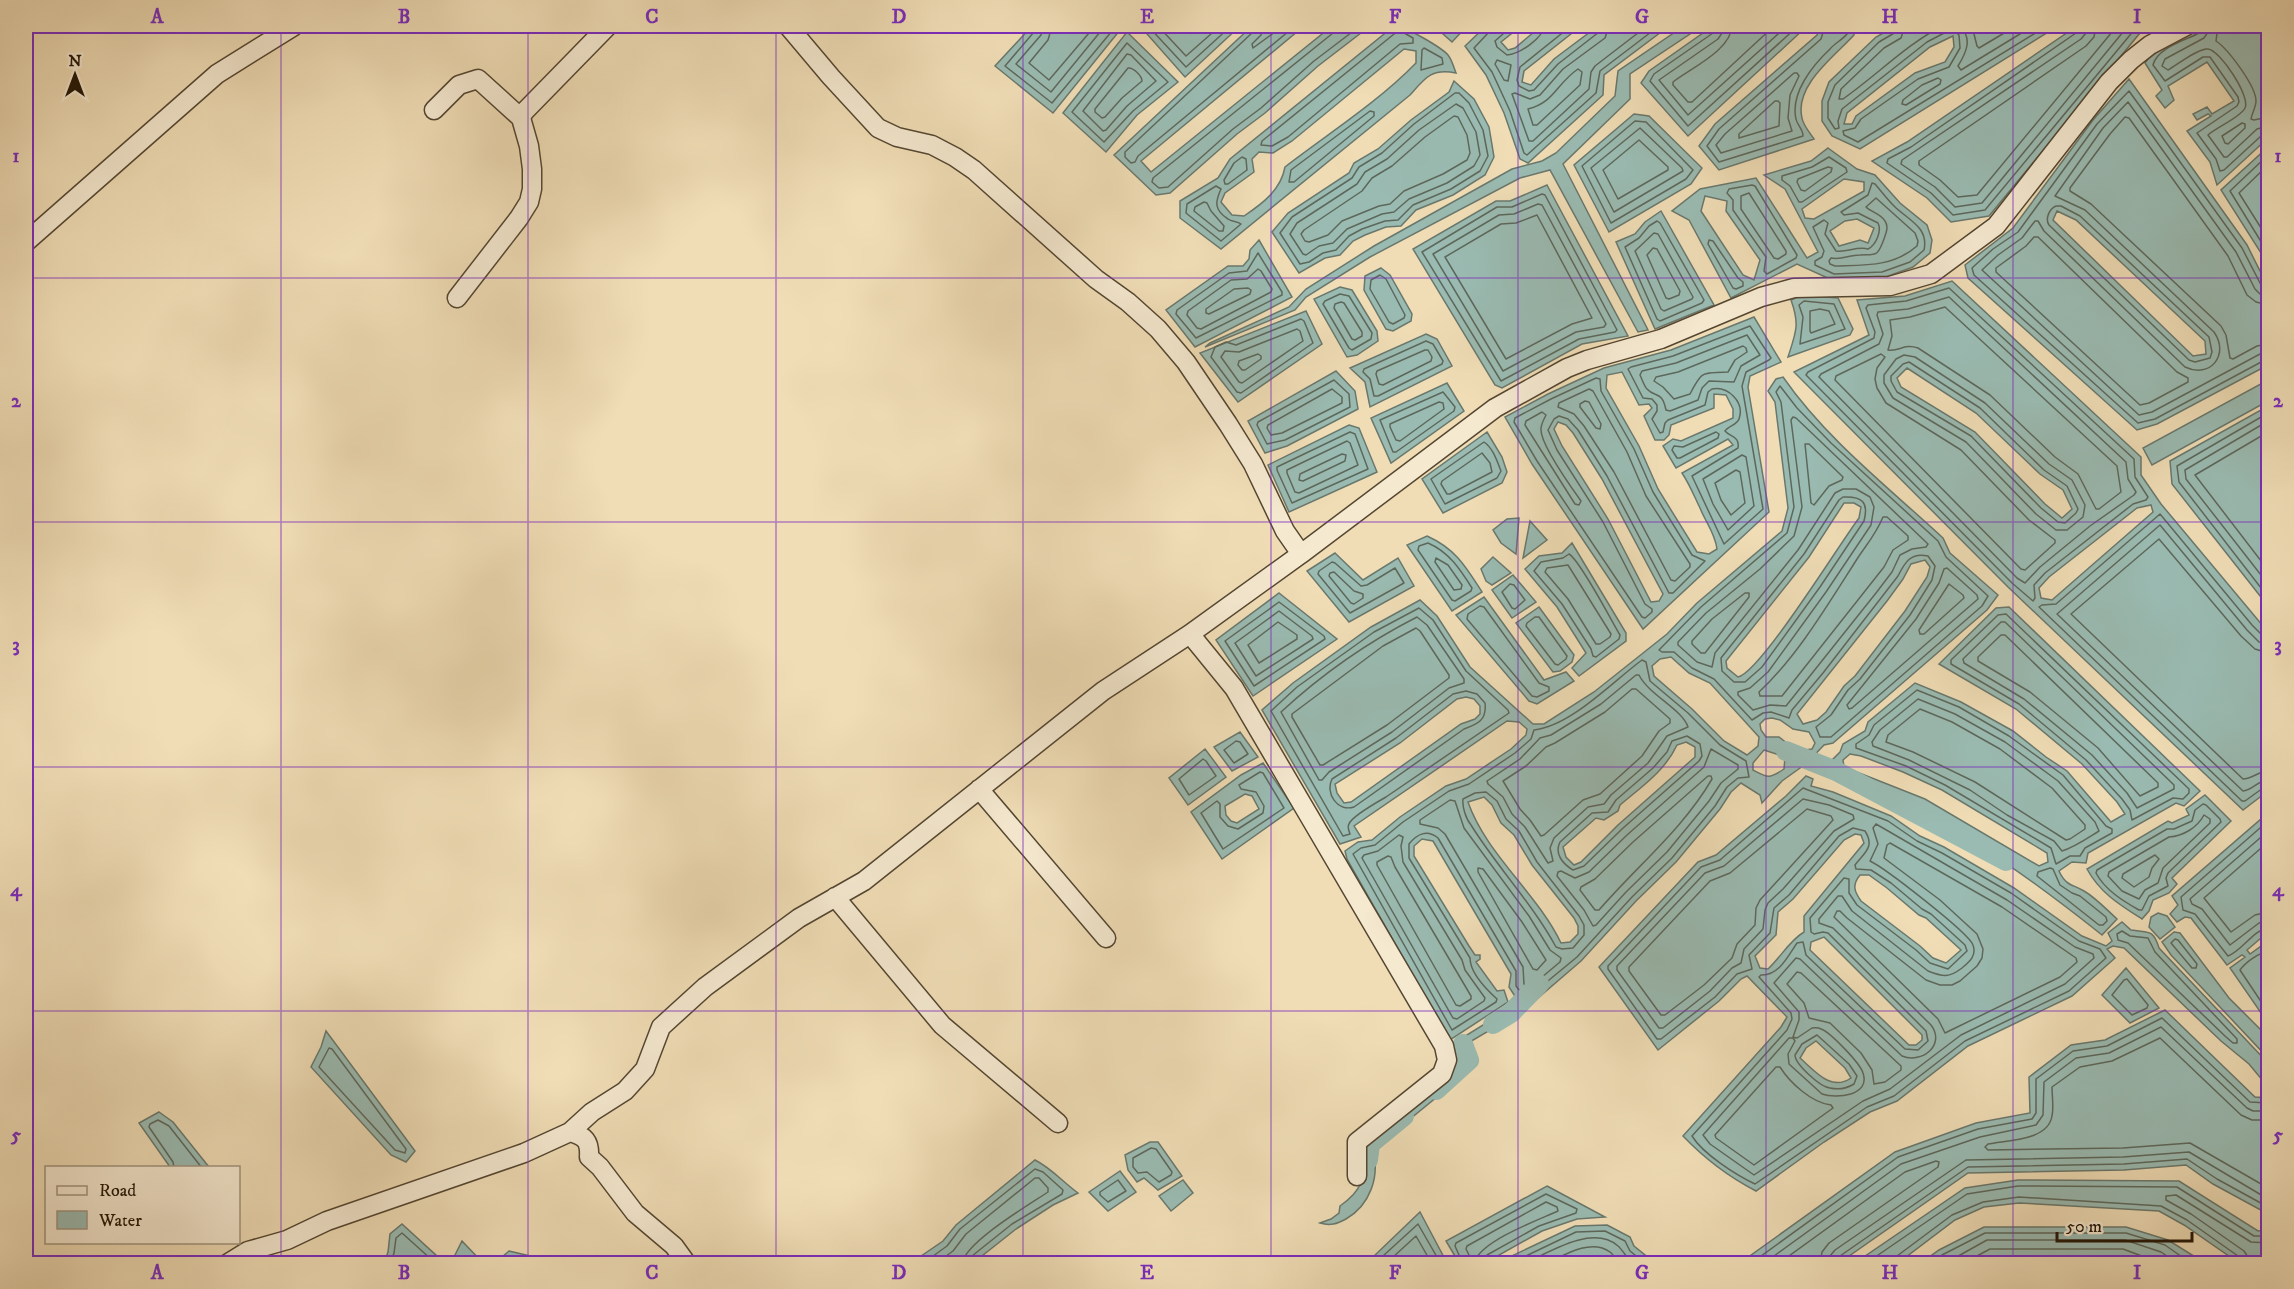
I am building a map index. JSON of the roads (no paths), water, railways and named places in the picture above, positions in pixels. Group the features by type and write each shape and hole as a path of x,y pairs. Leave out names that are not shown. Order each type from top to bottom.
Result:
{"street":[{"path":"26,242 217,74 294,26"},
{"path":"521,118 524,112 608,26"},
{"path":"788,26 878,128 897,137 932,145 974,170 1096,279 1128,302 1158,329 1186,362 1228,424 1253,464 1285,531 1301,554"},
{"path":"227,1263 248,1251 287,1240 327,1221 524,1153 570,1132 592,1112 625,1091 645,1069 661,1027 705,987 799,918 864,881 1103,691 1190,634 1301,554 1495,408 1567,368 1661,339 1761,297 1794,288 1890,286 1931,274 1996,226 2109,82 2131,60 2150,45 2186,26"},
{"path":"434,110 459,85 478,79 521,118 529,146 532,169 532,189 529,202 457,298"},
{"path":"1190,634 1234,688 1444,1046 1447,1060 1442,1074 1358,1142 1358,1176"},
{"path":"979,789 1106,938"},
{"path":"835,897 942,1025 1058,1123"},
{"path":"570,1132 584,1137 590,1146 589,1158 600,1167 634,1213 674,1246 687,1263"}],"water":[{"path":"1032,26 1116,26 1120,30 1053,113 995,66"},
{"path":"1140,26 1240,26 1185,77"},
{"path":"1252,26 1304,26 1141,161 1151,172 1332,26 1370,26 1318,66 1170,193 1156,195 1114,155"},
{"path":"1394,26 1406,29 1431,42 1448,55 1452,62 1456,73 1440,72 1429,76 1410,95 1221,249 1180,218 1180,201 1218,178 1230,159","holes":["1404,49 1416,51 1416,63 1401,78 1369,105 1285,167 1275,189 1257,207 1244,216 1232,215 1221,202 1225,193 1254,172 1252,159 1259,152 1273,153 1292,141"]},
{"path":"1434,26 1467,26 1452,42"},
{"path":"1486,26 1521,26 1501,42 1508,50 1515,48 1541,26 1581,26 1524,71 1522,82 1531,85 1554,59 1598,26 1669,26 1604,75 1603,95 1528,163 1520,159 1504,113 1486,75 1465,46"},
{"path":"1684,26 1702,26 1630,74 1630,99 1563,164 1648,330 1638,332 1550,170 1520,178 1370,257 1306,297 1295,310 1205,347 1289,307 1306,289 1374,246 1512,169 1542,161 1556,153 1615,96 1618,71"},
{"path":"1713,26 1805,26 1805,28 1688,136 1641,83 1649,71"},
{"path":"1817,26 1855,26 1854,35 1818,72 1804,94 1801,106 1802,118 1814,139 1719,170 1699,146 1715,124 1817,35 1820,27"},
{"path":"1896,26 2058,26 1860,149 1832,136 1822,121 1822,101 1829,82 1876,37","holes":["1953,36 1954,47 1945,62 1915,73 1856,116 1852,124 1844,124 1847,113 1930,47"]},
{"path":"2077,26 2158,26 2140,33 1989,216 1951,222 1927,198 1872,161 1907,142"},
{"path":"2201,26 2267,26 2268,34 2268,138 2217,185 2210,162 2187,131 2211,116 2208,114 2197,120 2193,114 2207,107 2212,114 2234,101 2207,62 2168,86 2174,100 2165,108 2156,96 2162,90 2145,63 2156,48"},
{"path":"1127,32 1178,82 1137,115 1106,152 1063,113"},
{"path":"2129,79 2247,245 2268,287 2268,365 2157,424 2137,430 1968,278 1965,265 2013,228 2093,120","holes":["2057,211 2076,220 2205,341 2206,354 2193,356 2053,220"]},
{"path":"1454,81 1474,99 1489,127 1494,157 1485,175 1453,195 1416,210 1401,226 1386,227 1365,235 1353,241 1340,255 1325,258 1299,273 1272,232 1288,213 1349,173 1354,163 1378,149 1411,120 1449,92"},
{"path":"1634,114 1649,116 1702,168 1691,184 1609,232 1574,165"},
{"path":"2268,147 2268,264 2221,190"},
{"path":"1828,148 1857,169 1875,175 1900,203 1927,225 1932,240 1930,253 1913,267 1883,278 1832,280 1797,264 1731,298 1689,220 1672,211 1700,189 1756,178 1807,258 1818,252 1785,189 1764,175 1811,161","holes":["1844,179 1864,182 1864,191 1814,219 1805,218 1802,209","1705,196 1727,201 1726,211 1760,260 1754,280 1743,275 1701,211","1857,219 1874,228 1868,243 1860,240 1839,246 1830,231 1845,221"]},
{"path":"1547,185 1628,336 1582,344 1502,388 1495,385 1413,249 1496,201 1510,201"},
{"path":"1661,211 1714,305 1655,329 1616,242 1635,234 1645,222"},
{"path":"1259,240 1292,297 1195,347 1166,310 1228,266 1243,266 1249,259 1250,250"},
{"path":"1381,268 1390,275 1412,314 1411,321 1393,331 1386,329 1364,290 1365,276"},
{"path":"1952,281 2141,457 2141,475 2161,504 2268,632 2268,791 2243,810 2008,587 1794,372 1869,335 1857,300 1905,296","holes":["1907,368 1976,413 2040,474 2063,490 2072,509 2062,518 2045,504 1975,432 1901,387 1897,378","2151,505 2153,512 2052,600 2041,598 2039,588 2049,577 2137,508"]},
{"path":"1340,287 1352,290 1377,331 1378,341 1357,355 1347,357 1314,299"},
{"path":"1802,295 1838,298 1853,329 1850,335 1788,357 1796,328 1791,300"},
{"path":"1306,311 1322,344 1238,402 1200,353"},
{"path":"1754,317 1781,362 1750,376 1748,387 1769,512 1643,629 1532,464 1505,417 1604,368 1671,350","holes":["1622,372 1639,405 1649,404 1652,408 1644,416 1655,440 1664,440 1669,435 1671,425 1714,408 1714,394 1726,395 1733,409 1733,418 1681,441 1673,439 1663,446 1676,468 1728,439 1733,445 1682,473 1714,538 1717,549 1709,554 1697,552 1658,489 1639,446 1606,388 1607,375","1558,422 1566,425 1573,433 1602,479 1663,594 1659,601 1651,602 1608,519 1562,446 1554,429"]},
{"path":"1426,334 1437,339 1452,366 1370,407 1365,382 1350,368"},
{"path":"1336,371 1355,391 1358,409 1287,446 1265,453 1248,421"},
{"path":"1783,377 1800,400 1838,442 1943,538 1950,553 1998,595 1987,610 1833,743 1824,745 1807,763 1782,781 1762,803 1760,795 1741,783 1731,792 1720,809 1676,862 1636,901 1581,961 1524,1010 1509,987 1511,974 1433,841 1422,839 1414,846 1414,856 1475,955 1480,955 1480,959 1476,962 1497,991 1504,990 1508,1002 1450,1040 1347,859 1345,851 1358,842 1372,840 1400,817 1446,786 1466,779 1511,749 1526,735 1527,729 1519,722 1507,721 1354,826 1361,837 1340,844 1262,710 1293,683 1371,627 1420,600 1437,616 1470,667 1533,724 1544,724 1594,692 1667,634 1697,603 1782,531 1788,508 1775,402 1768,391 1776,379","holes":["1844,503 1854,503 1861,507 1859,518 1764,654 1749,670 1738,677 1727,668 1726,661 1809,557","1925,560 1930,567 1927,577 1905,611 1855,676 1844,686 1826,712 1817,720 1803,724 1797,714 1903,579 1911,564","1671,657 1689,673 1710,683 1759,737 1758,746 1747,755 1724,741 1654,676 1652,666 1660,659","1466,697 1474,699 1480,706 1480,714 1475,719 1461,724 1351,802 1344,803 1337,793 1335,784 1400,743 1457,699","1765,719 1780,720 1793,729 1809,732 1815,743 1812,749 1797,751 1779,737 1766,737 1760,724","1686,742 1695,747 1695,757 1618,825 1581,862 1574,865 1566,857 1563,847 1596,818 1604,820 1618,811 1620,805 1652,778 1677,745","1764,750 1785,757 1784,769 1772,776 1765,776 1753,770 1753,763","1484,797 1492,805 1501,823 1514,835 1532,865 1574,918 1578,926 1578,934 1570,942 1561,943 1539,907 1499,856 1476,821 1468,802"]},
{"path":"2268,380 2268,401 2152,465 2143,448"},
{"path":"1447,383 1464,411 1391,463 1371,418"},
{"path":"2268,406 2268,606 2172,484 2170,461"},
{"path":"1349,425 1359,428 1377,472 1289,512 1268,465"},
{"path":"1487,432 1502,457 1507,472 1502,483 1443,513 1422,479"},
{"path":"1519,518 1516,554 1501,543 1493,530 1507,519"},
{"path":"1530,521 1547,540 1523,558"},
{"path":"1427,536 1453,553 1482,592 1452,611 1407,545"},
{"path":"1572,543 1626,633 1626,641 1579,676 1572,668 1586,653 1557,607 1525,569 1539,556 1562,553"},
{"path":"1335,553 1363,580 1398,558 1414,586 1349,622 1307,571"},
{"path":"1493,557 1511,573 1492,585 1486,581 1481,569"},
{"path":"1513,575 1536,602 1512,618 1492,590"},
{"path":"1279,593 1337,639 1253,696 1216,640"},
{"path":"1484,597 1544,680 1566,672 1574,681 1537,704 1529,701 1456,615"},
{"path":"1539,607 1574,655 1572,662 1560,671 1553,672 1516,623"},
{"path":"2009,607 2200,791 2184,806 2176,803 2088,853 2086,863 2072,862 2059,871 2067,882 2088,894 2117,919 2102,935 1991,853 1907,806 1821,771 1840,752 1843,744 1865,731 1868,722 1915,683 1961,702 2013,731 2067,771 2111,822 2125,814 2082,764 2016,709 1939,664 1996,608","holes":["1850,754 1861,756 1942,790 2047,853 2048,862 2039,866 1925,799 1844,767 1843,760"]},
{"path":"1240,732 1258,757 1232,771 1214,747"},
{"path":"1205,749 1226,777 1188,805 1169,778"},
{"path":"1263,763 1294,808 1222,859 1191,812 1241,775","holes":["1245,794 1252,796 1259,809 1237,823 1231,821 1226,815 1225,806"]},
{"path":"1806,776 1813,779 1811,786 1833,792 1891,816 1920,836 1944,847 2014,888 2082,936 2106,946 2112,941 2108,933 2122,922 2131,930 2152,934 2159,948 2268,1063 2268,1087 2249,1064 2221,1041 2124,948 2113,946 2107,949 2115,958 2072,996 1968,1046 1897,1101 1870,1112 1756,1191 1736,1180 1709,1160 1683,1136 1781,1027 1787,1017 1747,976 1658,1050 1599,967 1698,862 1716,855 1786,796","holes":["1855,834 1861,835 1864,843 1804,916 1804,932 1768,969 1760,968 1755,956 1776,935 1778,912 1793,899 1844,840","1860,875 1869,875 1919,915 1926,918 1961,950 1946,963 1933,958 1861,901 1855,888","1824,937 1922,1035 1922,1040 1916,1045 1909,1045 1810,950 1811,942","1816,1041 1845,1068 1851,1078 1837,1083 1817,1074 1800,1058 1806,1048"]},
{"path":"2205,795 2231,821 2172,878 2177,884 2169,893 2153,900 2149,911 2142,919 2104,892 2087,869 2168,821 2172,823 2189,815 2186,809"},
{"path":"2268,813 2268,932 2247,950 2250,954 2264,944 2268,948 2268,1023 2230,968 2245,957 2242,955 2227,965 2191,918 2185,917 2177,922 2170,914 2178,905 2172,896"},
{"path":"2158,913 2167,916 2175,927 2160,939 2149,927 2151,917"},
{"path":"2174,932 2180,933 2229,998 2268,1037 2268,1058 2171,955 2162,942"},
{"path":"2126,968 2159,1008 2130,1023 2102,995"},
{"path":"1512,1007 1519,1013 1468,1043 1474,1054 1476,1065 1465,1072 1461,1065 1462,1056 1454,1043"},
{"path":"2165,1010 2255,1097 2268,1098 2268,1214 2213,1184 2186,1165 2124,1170 1968,1173 1839,1263 1740,1263 1895,1152 1976,1123 2030,1113 2029,1077 2071,1045 2105,1040"},
{"path":"326,1031 415,1151 406,1162 391,1155 311,1067"},
{"path":"1452,1067 1460,1078 1388,1137 1381,1128"},
{"path":"159,1112 173,1122 208,1166 169,1166 139,1123"},
{"path":"1372,1133 1382,1143 1373,1150 1374,1180 1367,1198 1346,1219 1333,1224 1320,1223 1339,1213 1340,1206 1359,1187 1362,1173 1361,1145"},
{"path":"1150,1142 1158,1142 1182,1176 1158,1190 1144,1178 1137,1182 1128,1170 1125,1155"},
{"path":"1035,1160 1078,1193 1053,1205 1016,1229 973,1263 911,1263 943,1241 956,1225"},
{"path":"1120,1171 1136,1192 1108,1211 1089,1192"},
{"path":"1183,1180 1193,1193 1171,1211 1159,1196"},
{"path":"2018,1180 2179,1181 2258,1231 2268,1230 2268,1263 2239,1263 2184,1225 2159,1211 2019,1203 1984,1207 1955,1220 1898,1263 1855,1263 1965,1188"},
{"path":"1547,1186 1605,1217 1577,1219 1542,1231 1485,1263 1459,1263 1446,1241"},
{"path":"1420,1212 1447,1263 1379,1263 1374,1256"},
{"path":"402,1224 438,1257 439,1263 384,1263 390,1234"},
{"path":"1607,1225 1630,1237 1634,1246 1655,1263 1497,1263 1575,1226"},
{"path":"1984,1227 2126,1227 2168,1240 2205,1263 1921,1263 1939,1250"},
{"path":"462,1241 483,1263 453,1263"},
{"path":"509,1251 547,1260 549,1263 495,1263"}],"waterway":[{"path":"1786,751 1836,771 2006,861"},
{"path":"1493,1024 1511,1013 1539,984"},
{"path":"1436,1090 1469,1060 1463,1044"},
{"path":"1368,1160 1370,1144 1404,1116"}]}
